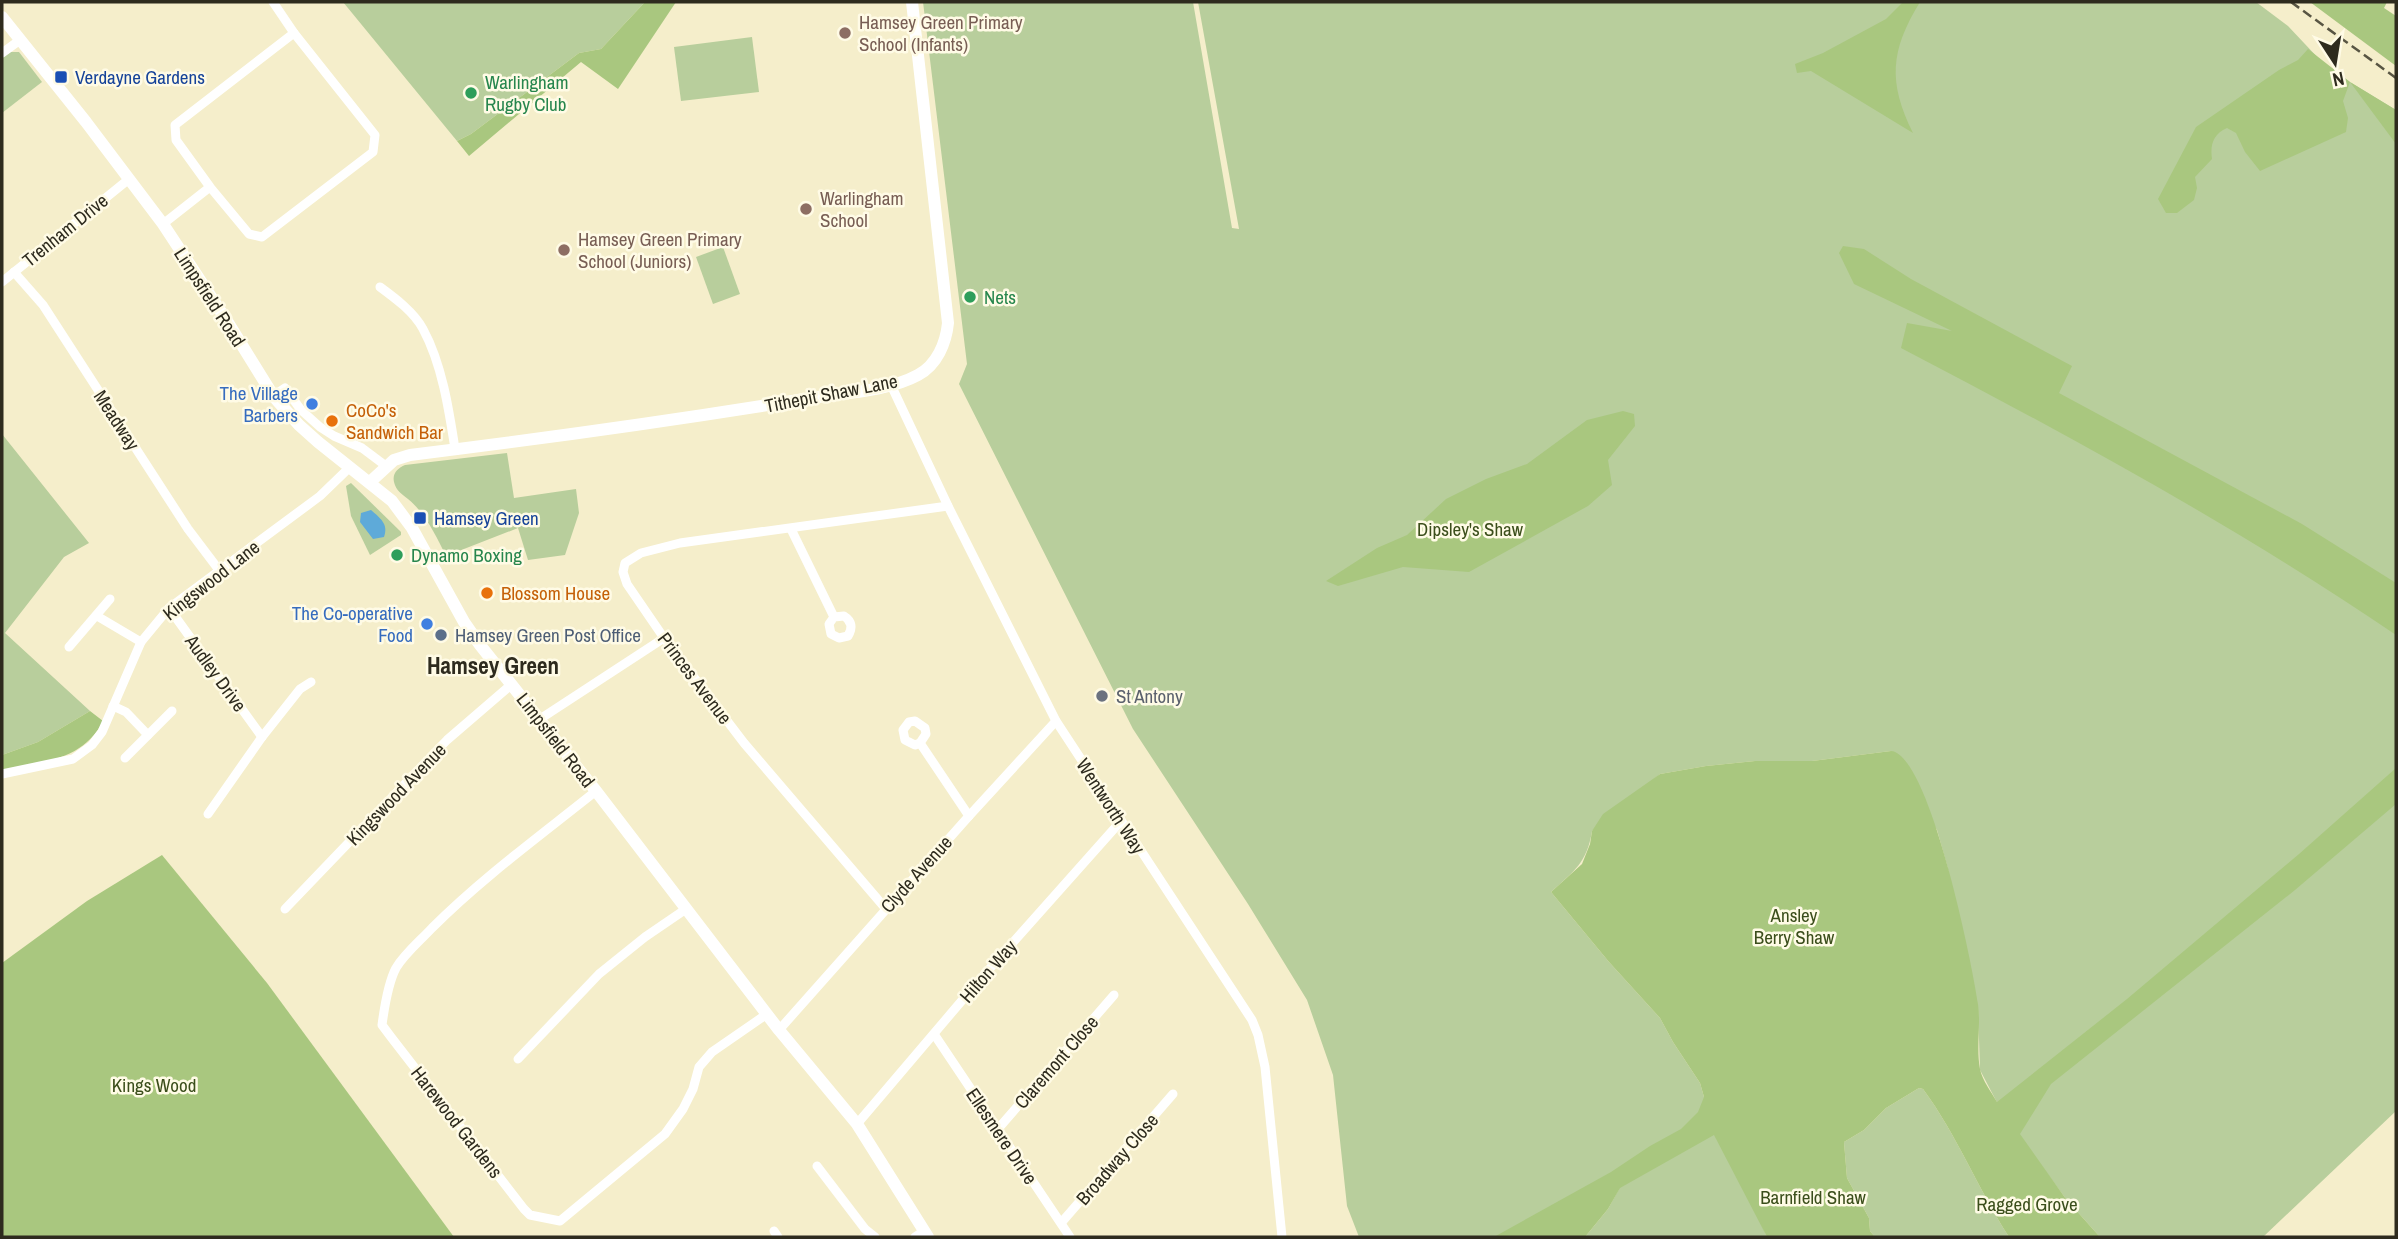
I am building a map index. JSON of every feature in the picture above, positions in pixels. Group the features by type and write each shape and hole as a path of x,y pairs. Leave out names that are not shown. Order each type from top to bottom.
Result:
{"main road":[{"name":"Tithepit Shaw Lane","path":"370,482 394,460 410,455 745,410 891,385 918,375 929,367 940,353 947,337 948,323 912,2"},
{"name":"Limpsfield Road","path":"2,17 163,224 273,396 299,425 392,501 412,528 464,622 779,1030 857,1124 923,1235"}],"street":[{"path":"273,2 374,135 373,152 262,237 249,233 210,187 176,140 175,125 294,33"},
{"path":"2,53 20,40"},
{"name":"Trenham Drive","path":"2,282 129,179"},
{"path":"163,224 210,187"},
{"name":"Meadway","path":"14,271 43,305 188,528 219,569"},
{"path":"380,287 397,300 423,328 443,385 454,449"},
{"name":"Wentworth Way","path":"891,385 948,506 1056,721 1240,1002 1258,1035 1265,1067 1282,1237"},
{"path":"273,396 283,389 287,390 299,408 320,426 334,436 362,448 386,466"},
{"name":"Kingswood Lane","path":"2,774 73,759 92,745 102,732 141,642 169,608 320,496 349,467"},
{"name":"Princes Avenue","path":"886,909 744,743 664,638 627,584 623,572 625,564 641,553 680,543 948,506"},
{"path":"791,529 834,617"},
{"path":"69,647 110,599"},
{"name":"Audley Drive","path":"169,608 262,737"},
{"path":"97,616 141,642"},
{"path":"540,719 664,638"},
{"path":"208,814 262,737 300,690 312,682"},
{"name":"Kingswood Avenue","path":"285,909 447,740 512,684"},
{"path":"113,706 126,712 148,735"},
{"path":"125,758 172,710"},
{"name":"Clyde Avenue","path":"779,1030 1056,721"},
{"path":"920,743 969,816"},
{"name":"Harewood Gardens","path":"596,791 484,881 408,953 395,969 383,1013 382,1025 391,1037 530,1216 560,1222 665,1134 683,1109 693,1089 699,1067 712,1052 767,1014"},
{"name":"Hilton Way","path":"857,1124 1121,821"},
{"path":"518,1059 599,974 645,937 686,909"},
{"name":"Claremont Close","path":"998,1130 1114,995"},
{"name":"Ellesmere Drive","path":"934,1034 1070,1237"},
{"name":"Broadway Close","path":"1061,1223 1173,1094"},
{"path":"833,1167 821,1169 865,1229 875,1237"}],"green space":[{"name":"Warlingham Rugby Club","path":"343,2 645,2 601,49 579,53 471,134 457,141"},
{"path":"645,2 676,2 618,89 581,62 469,156 457,141 471,134 579,53 601,49"},
{"path":"923,2 1193,2 1232,228 1239,229 1198,2 2256,2 2288,26 2320,60 2396,110 2396,1111 2263,1237 2100,1237 2066,1199 2002,1112 1980,1070 1978,1007 1947,865 1937,830 1891,751 1812,761 1755,761 1706,766 1660,774 1592,831 1583,859 1551,892 1660,1018 1700,1083 1767,1237 1585,1237 1608,1209 1619,1189 1535,1237 1359,1237 1347,1206 1333,1075 1307,1000 1248,904 1133,729 959,384 967,364"},
{"path":"1903,2 1920,2 1903,36 1896,67 1899,98 1913,133 1811,71 1797,73 1795,64 1823,53 1886,19"},
{"path":"2310,2 2387,2 2384,8 2396,16 2396,66"},
{"path":"752,37 759,92 681,101 674,47"},
{"path":"2308,49 2350,82 2343,101 2348,118 2346,132 2260,171 2245,152 2236,133 2227,128 2222,130 2212,145 2212,159 2195,177 2197,188 2194,200 2177,213 2166,213 2158,199 2196,127 2298,60"},
{"path":"10,52 19,52 42,82 2,113 2,58"},
{"path":"2350,82 2396,110 2396,144"},
{"path":"1843,246 1864,249 1911,279 2072,366 2059,393 2302,524 2396,583 2396,635 2276,557 2153,484 1901,348 1907,323 1952,331 1854,284 1839,253"},
{"path":"723,247 740,294 713,304 696,257"},
{"name":"Dipsley's Shaw","path":"1623,411 1634,414 1635,426 1608,460 1612,485 1588,506 1469,572 1403,567 1338,586 1326,581 1377,548 1407,535 1446,499 1486,479 1527,464 1587,420"},
{"path":"2,434 89,543 64,557 5,633 90,711 38,742 2,755"},
{"path":"507,453 514,498 576,489 579,513 565,555 528,560 518,528 446,556 425,518 396,488 395,473 405,465"},
{"path":"351,483 401,532 401,535 370,555 351,516 346,486"},
{"path":"90,711 103,721 95,734 73,752 46,762 2,771 2,755 38,742"},
{"name":"Ansley Berry Shaw","path":"1891,751 1906,761 1920,787 1947,865 1959,908 1978,1004 1980,1069 1997,1102 2127,999 2396,768 2396,804 2295,890 2051,1084 2020,1134 2066,1199 2100,1237 2009,1237 1946,1125 1923,1089 1919,1088 1886,1108 1864,1130 1844,1142 1847,1178 1869,1218 1870,1231 1875,1237 1767,1237 1714,1135 1620,1188 1608,1209 1585,1237 1494,1237 1611,1172 1681,1129 1698,1112 1704,1097 1700,1083 1660,1018 1551,892 1582,864 1592,831 1603,814 1660,774 1755,761 1812,761"},
{"name":"Kings Wood","path":"162,855 267,983 454,1237 2,1237 2,963 87,901"},
{"path":"1919,1088 1923,1089 1946,1125 2009,1237 1875,1237 1870,1231 1869,1218 1847,1178 1844,1142 1864,1130 1886,1108"}],"water":[{"path":"371,510 384,525 384,537 373,539 360,522 361,513"}],"railway":[{"path":"2291,2 2396,78"}],"place":[{"name":"Hamsey Green Primary School (Infants)","path":"845,33"},
{"name":"Verdayne Gardens","path":"61,77"},
{"name":"Warlingham Rugby Club","path":"471,93"},
{"name":"Warlingham School","path":"806,209"},
{"name":"Hamsey Green Primary School (Juniors)","path":"564,250"},
{"name":"Nets","path":"970,297"},
{"name":"The Village Barbers","path":"312,404"},
{"name":"CoCo's Sandwich Bar","path":"332,421"},
{"name":"Hamsey Green","path":"420,518"},
{"name":"Dynamo Boxing","path":"397,555"},
{"name":"Blossom House","path":"487,593"},
{"name":"The Co-operative Food","path":"427,624"},
{"name":"Hamsey Green Post Office","path":"441,635"},
{"name":"St Antony","path":"1102,696"}],"district":[{"name":"Hamsey Green","path":"493,665"}],"park label":[{"name":"Barnfield Shaw","path":"1813,1197"},
{"name":"Ragged Grove","path":"2027,1204"}]}
